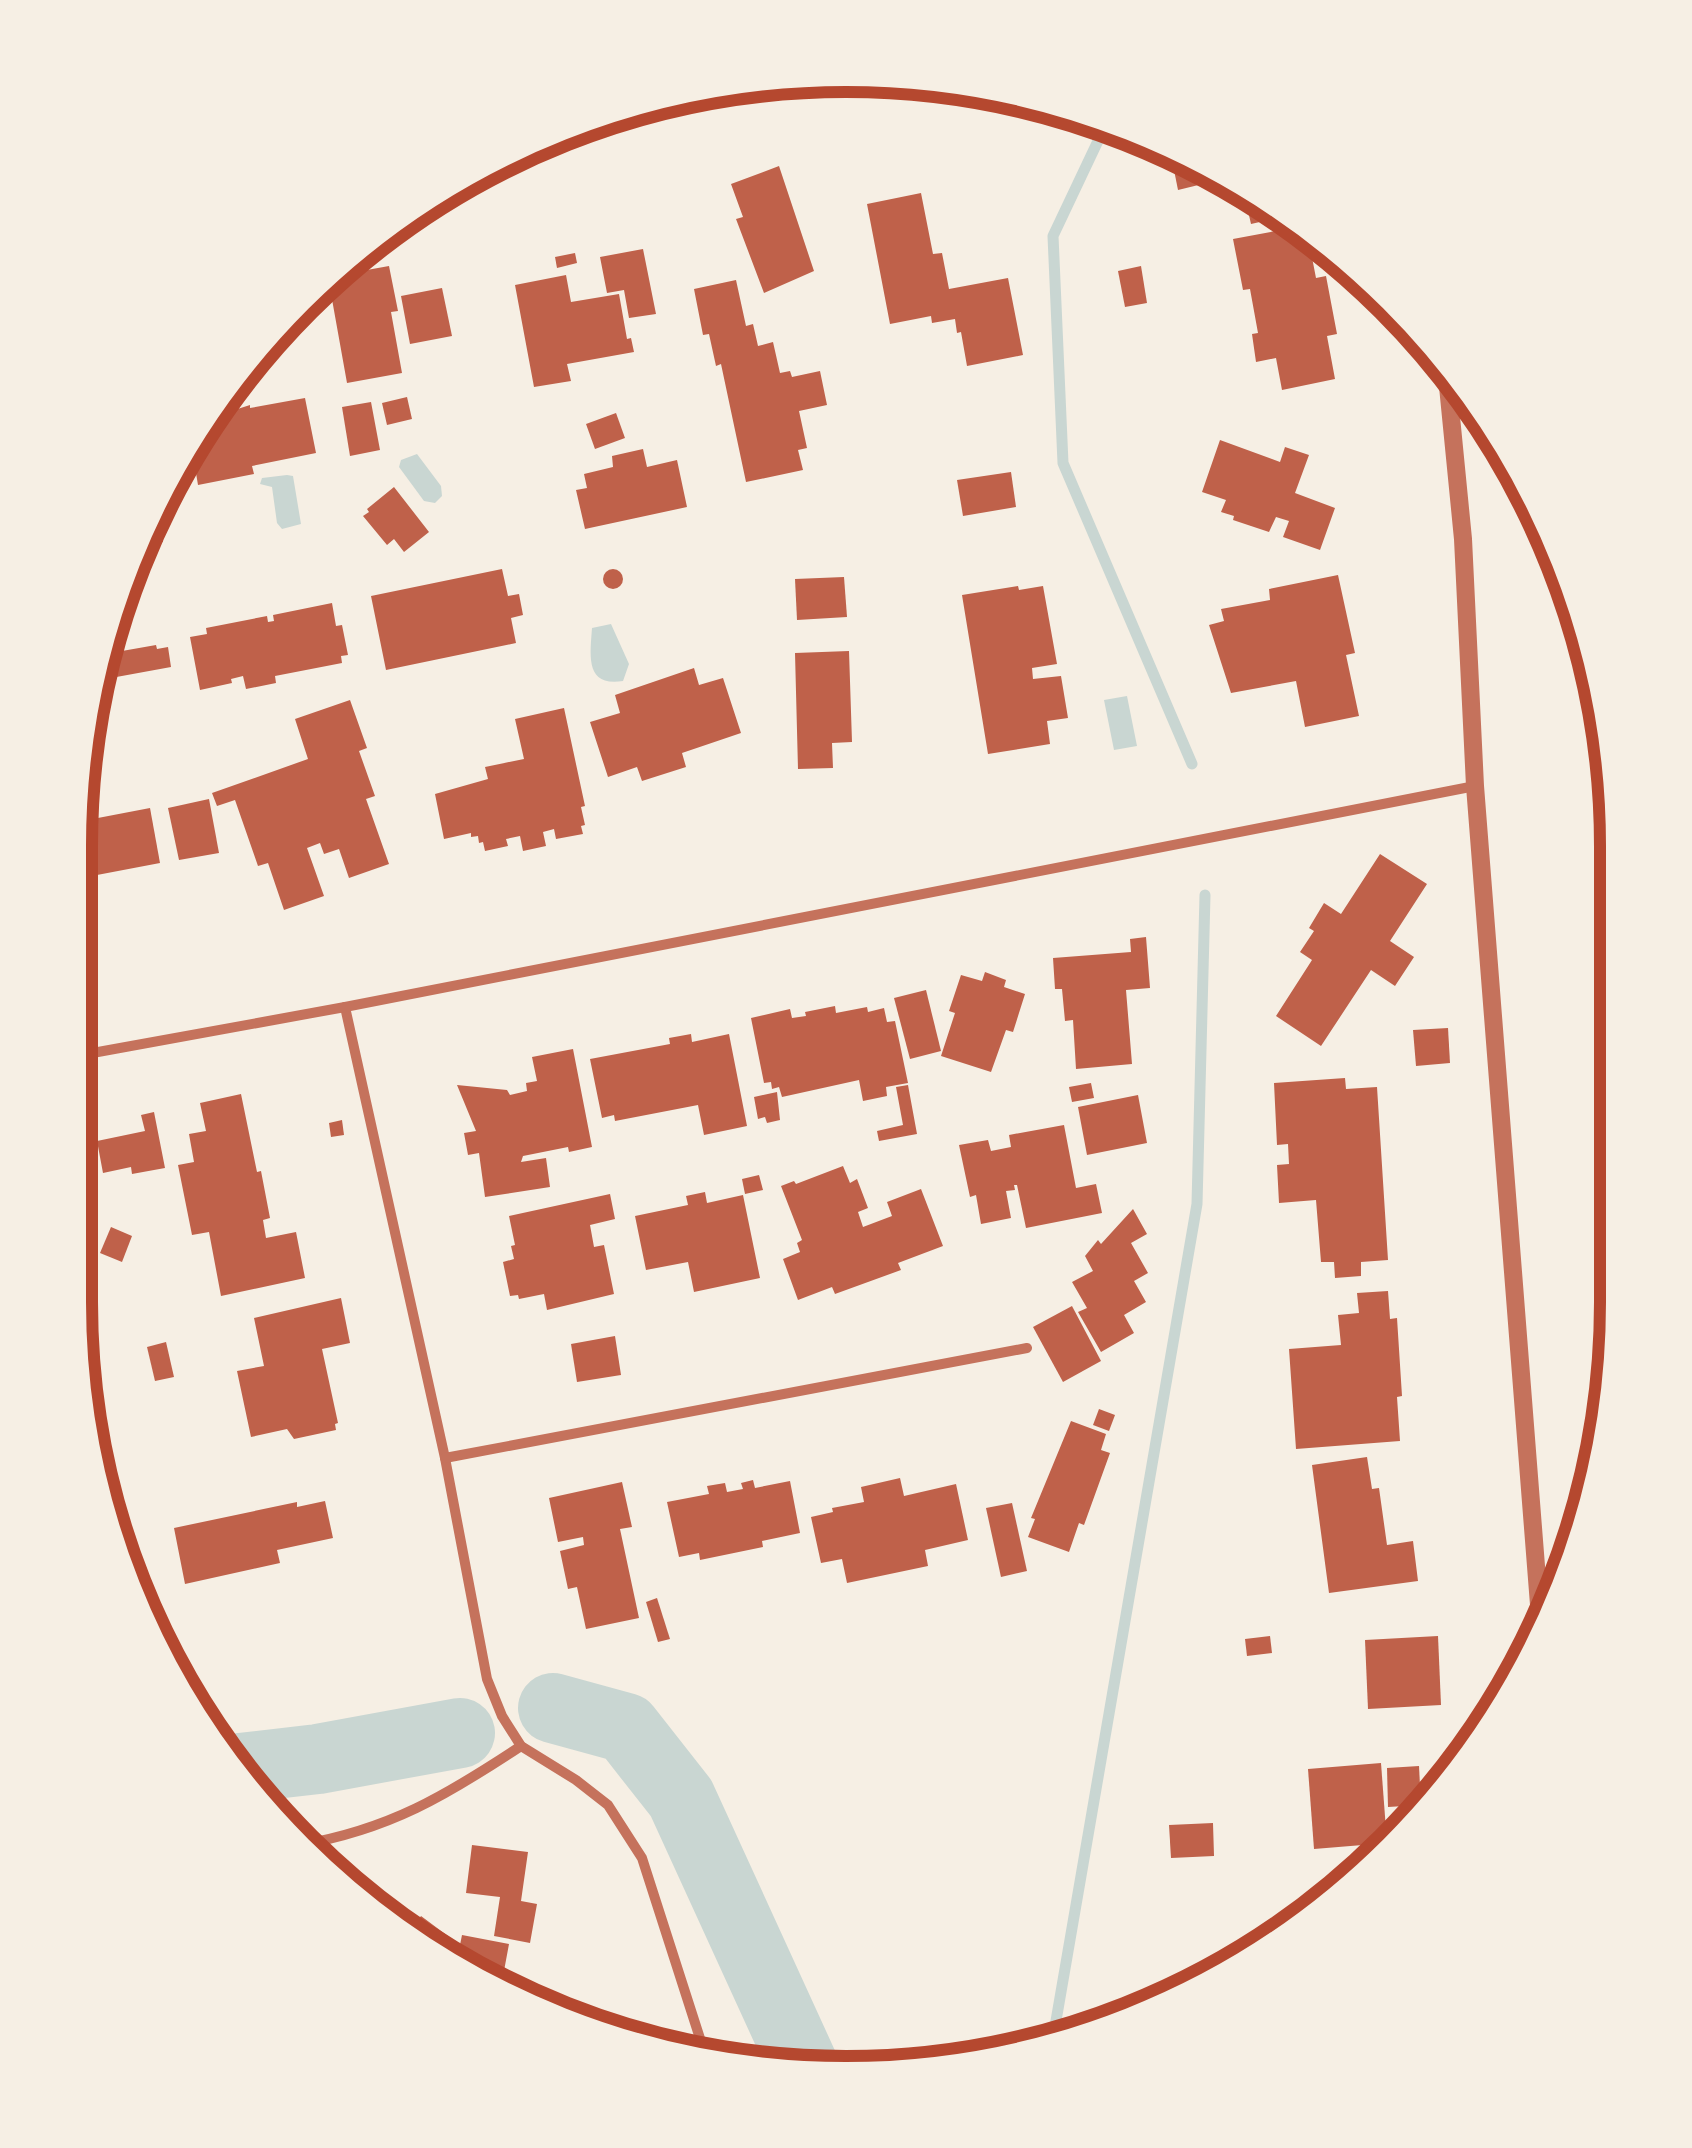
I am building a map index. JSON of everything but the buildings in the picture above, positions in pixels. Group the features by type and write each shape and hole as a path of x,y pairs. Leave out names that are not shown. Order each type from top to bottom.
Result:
{"street":[{"path":"1449,394 1464,540 1475,786 1538,1600"},
{"path":"92,1053 1475,786"},
{"path":"345,1007 445,1458 487,1679 502,1716 521,1746 608,1804 642,1858 701,2041"},
{"path":"445,1458 1027,1348"},
{"path":"320,1842 385,1823 444,1796 521,1746"}],"shaded area":[{"path":"417,454 441,486 442,496 435,503 424,501 399,467 401,460"},
{"path":"293,476 301,524 282,529 277,523 272,487 260,484 262,478"},
{"path":"611,624 629,664 623,681 602,679 592,667 592,628"},
{"path":"1127,696 1137,746 1114,750 1104,700"}],"waterway":[{"path":"1100,137 1053,236 1063,463 1192,764"},
{"path":"1055,2026 1197,1204 1205,895"},
{"path":"553,1708 626,1728 681,1798 798,2054"},
{"path":"253,1767 460,1733"}]}
